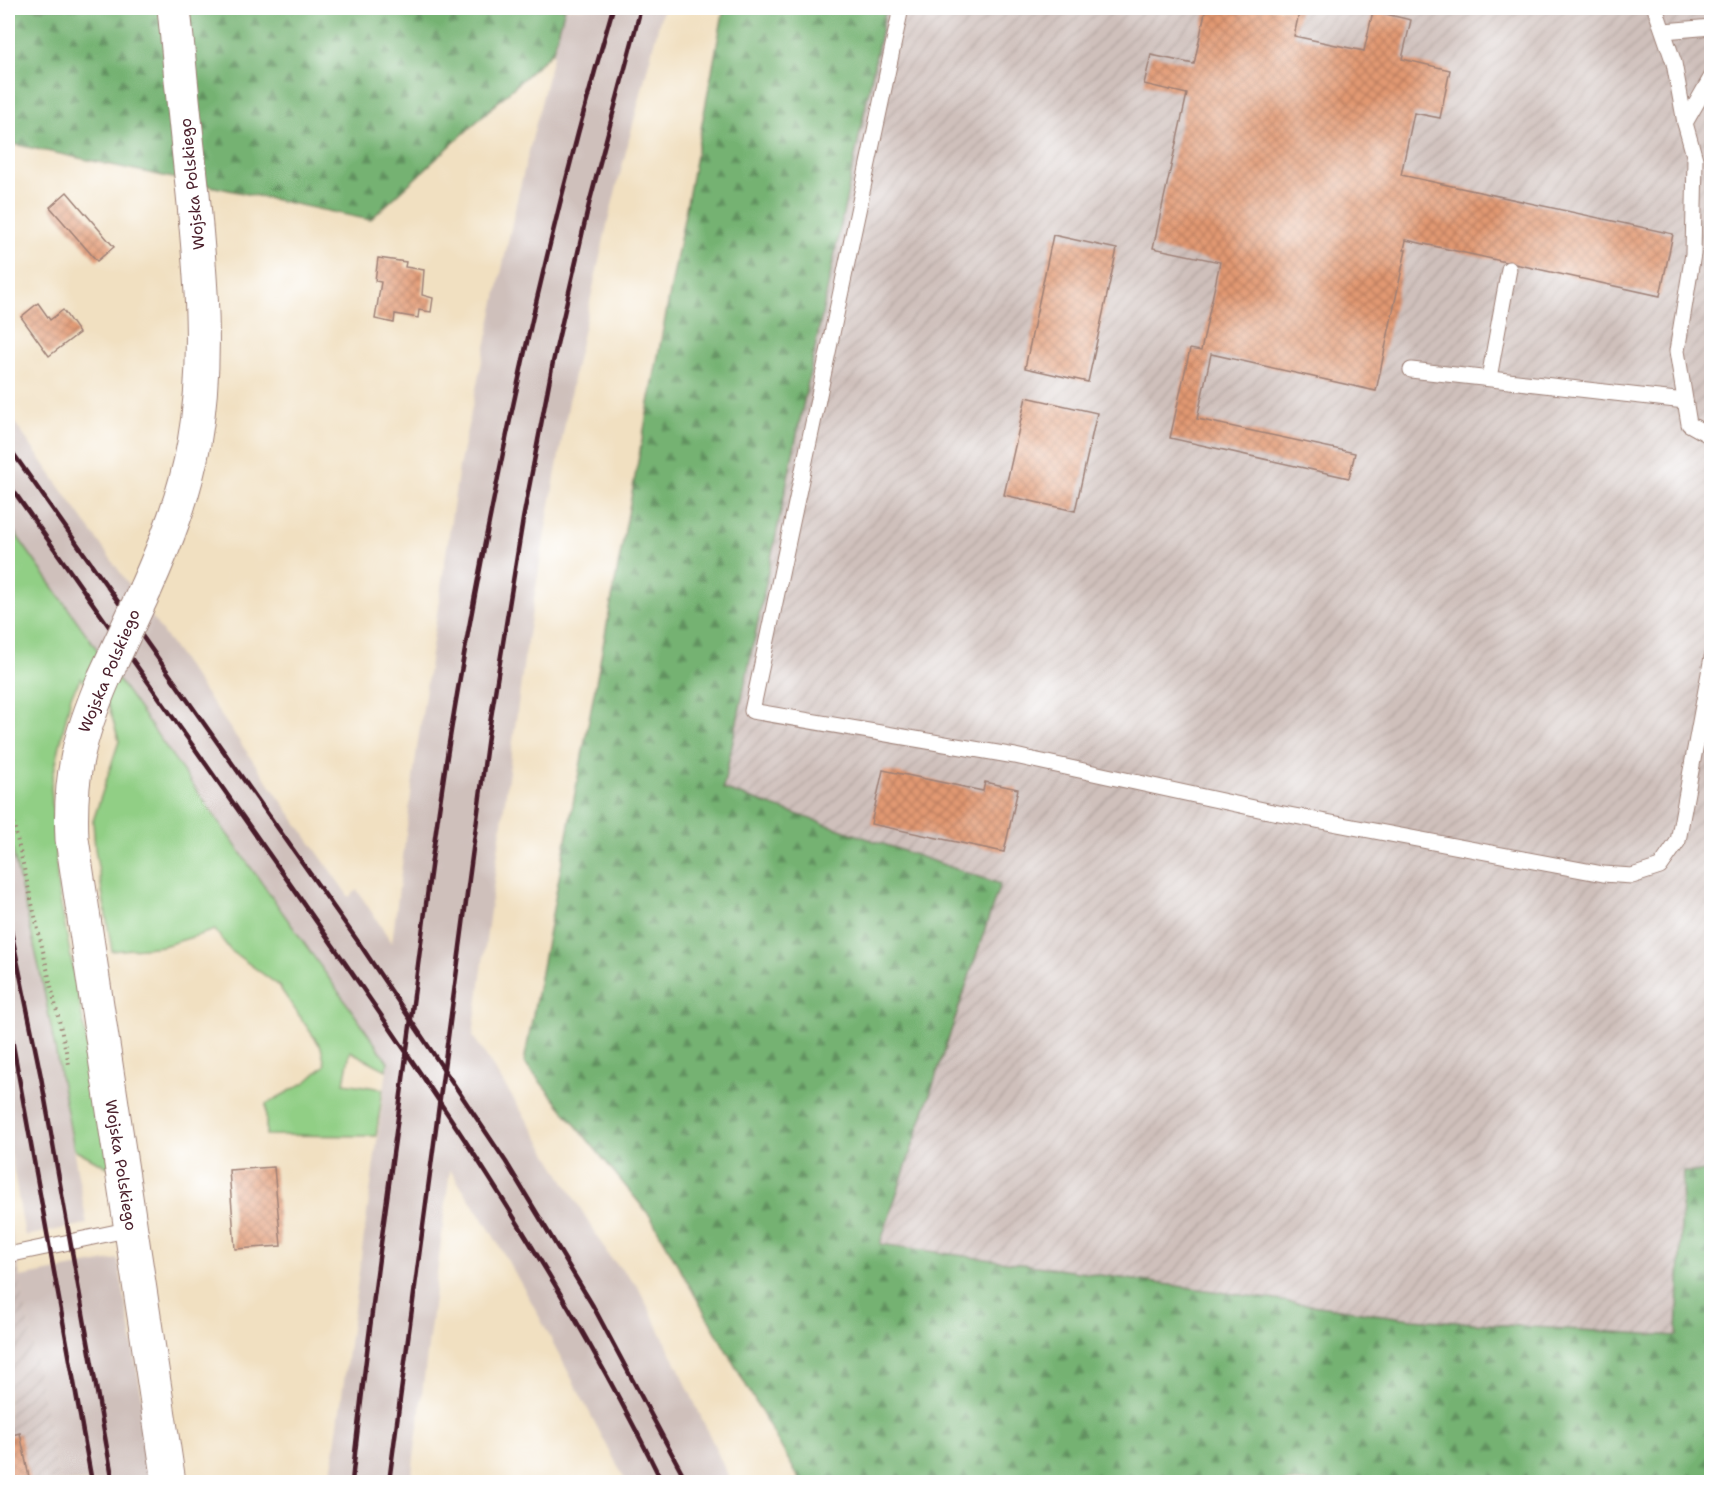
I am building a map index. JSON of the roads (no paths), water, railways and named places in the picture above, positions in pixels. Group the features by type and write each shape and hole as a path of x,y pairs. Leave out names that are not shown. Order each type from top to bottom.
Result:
{"street":[{"name":"Wojska Polskiego","path":"169,1482 72,839 70,805 79,742 104,678 172,525 184,488 194,444 203,357 199,256 174,8"}],"lane":[{"path":"901,8 752,711 1015,756 1268,811 1603,874 1632,876 1660,867 1678,842 1712,657"},
{"path":"1655,8 1674,63 1685,123 1695,159 1693,254 1677,351 1689,424 1712,437"},
{"path":"1664,31 1712,27"},
{"path":"1685,123 1712,76"},
{"path":"1489,378 1509,269"},
{"path":"1411,370 1685,401"},
{"path":"8,1255 132,1229"}],"railway":[{"path":"352,1482 370,1325 430,873 474,598 508,428 546,259 613,8"},
{"path":"389,1482 488,736 523,519 553,362 589,204 641,8"},
{"path":"8,446 359,943 506,1162 593,1306 687,1482"},
{"path":"8,483 439,1100 534,1249 579,1326 662,1482"},
{"path":"8,916 41,1077 113,1482"},
{"path":"8,1017 92,1482"}]}
